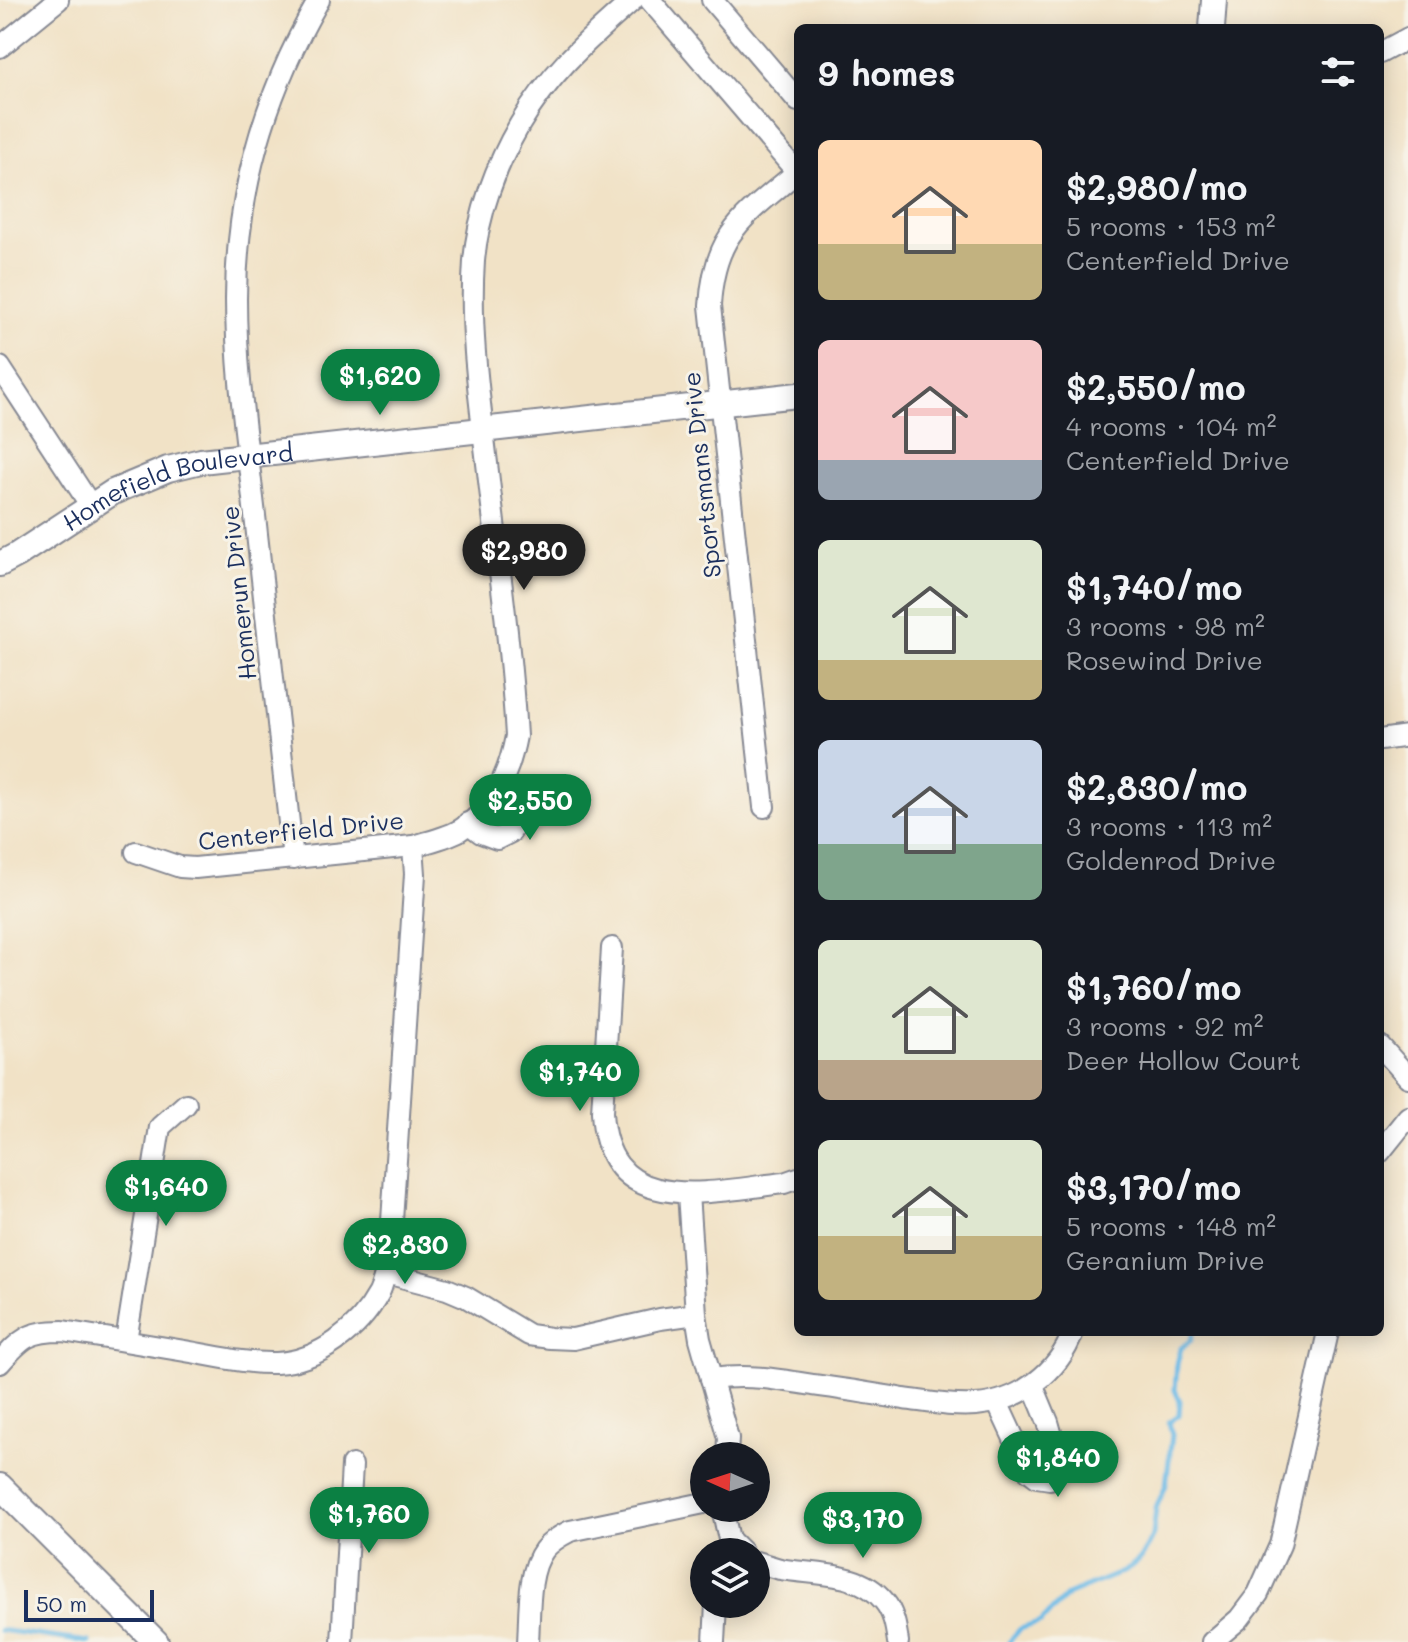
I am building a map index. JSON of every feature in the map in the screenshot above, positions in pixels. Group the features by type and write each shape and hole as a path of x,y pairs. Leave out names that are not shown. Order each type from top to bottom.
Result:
{"street":[{"path":"0,47 58,0"},
{"name":"Homerun Drive","path":"293,859 248,455 236,298 244,202 254,153 273,93 296,40 319,0"},
{"name":"Centerfield Drive","path":"136,852 180,867 195,868 413,846 460,830 488,805 499,788 512,759 516,736 474,332 474,272 481,225 490,190 519,124 547,83 575,51 633,0"},
{"path":"650,0 794,168"},
{"path":"712,0 794,96"},
{"path":"1212,24 1214,0"},
{"path":"1384,51 1408,38"},
{"name":"Sportsmans Drive","path":"764,807 719,404 710,306 711,282 728,236 746,215 794,175"},
{"path":"0,367 7,393 91,506"},
{"name":"Homefield Boulevard","path":"0,564 113,492 168,469 201,461 794,395"},
{"path":"1384,739 1408,736"},
{"path":"468,823 481,833 497,839 511,832 519,812 514,796 499,788"},
{"path":"0,1363 17,1343 46,1331 275,1363 316,1353 333,1345 352,1328 379,1292 386,1273 393,1224 415,874 413,846"},
{"path":"612,948 602,1112 603,1134 610,1152 622,1169 650,1188 668,1193 794,1181"},
{"path":"1384,1050 1408,1077"},
{"path":"126,1341 160,1127 186,1104"},
{"path":"1384,1147 1408,1117"},
{"path":"688,1193 696,1314 728,1442"},
{"path":"386,1273 456,1293 529,1335 550,1338 573,1339 696,1314"},
{"path":"711,1379 752,1376 943,1405 976,1406 997,1402 1033,1386 1050,1370 1072,1336"},
{"path":"1212,1642 1239,1619 1258,1594 1280,1545 1327,1336"},
{"path":"997,1402 1029,1471 1037,1477 1050,1479 1058,1457 1033,1386"},
{"path":"342,1642 352,1465"},
{"path":"0,1486 156,1642"},
{"path":"528,1642 535,1564 555,1539 570,1531 690,1506"},
{"path":"770,1566 855,1581 871,1588 886,1602 895,1622 898,1642"},
{"path":"714,1642 715,1618"}],"waterway":[{"path":"1009,1642 1020,1629 1041,1622 1067,1595 1125,1571 1141,1558 1153,1535 1156,1508 1166,1485 1172,1435 1169,1422 1179,1415 1180,1401 1175,1390 1177,1364 1181,1348 1192,1336"},
{"path":"0,1630 89,1642"}]}
